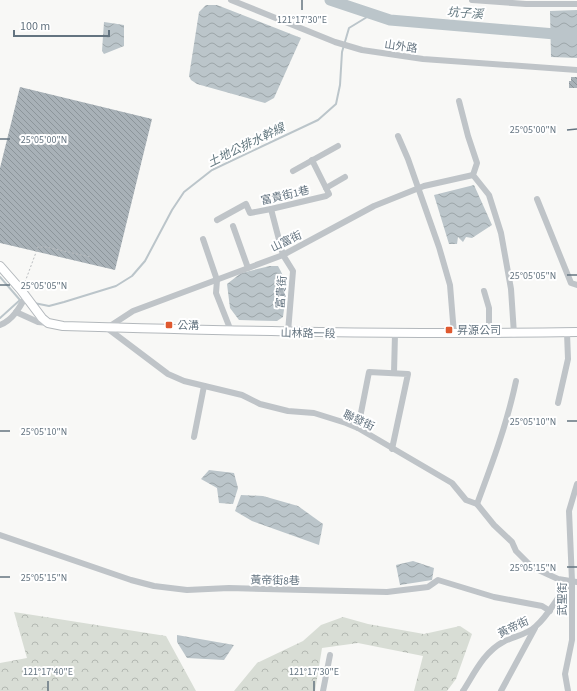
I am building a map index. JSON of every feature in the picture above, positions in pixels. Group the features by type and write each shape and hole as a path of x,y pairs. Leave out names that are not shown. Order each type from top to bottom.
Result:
{"main road":[{"path":"0,266 45,320"},
{"name":"山林路一段","path":"45,320 63,326 231,331 394,334 514,334 577,332"}],"street":[{"name":"山外路","path":"231,0 348,46 387,54 423,59 577,70"},
{"path":"472,0 526,4 577,4"},
{"path":"459,101 477,163 473,175 489,195 501,233 511,290 514,334"},
{"path":"398,136 419,188 450,285 454,334"},
{"path":"292,171 338,146"},
{"name":"富貴街1巷","path":"217,220 246,204 250,213 326,196 329,194 312,160"},
{"name":"山富街","path":"108,328 133,311 283,255 374,206 419,188 473,175"},
{"path":"326,188 345,177"},
{"path":"537,199 571,283 577,285"},
{"name":"富貴街","path":"271,209 283,255 293,271 288,332"},
{"path":"233,226 248,268"},
{"path":"203,239 217,280 216,293 231,331"},
{"path":"484,291 489,308 489,334"},
{"path":"0,325 5,323 16,312 26,296"},
{"path":"16,312 38,322 45,320"},
{"name":"聯發街","path":"108,328 168,374 184,382 242,395 260,404 288,411 314,413 358,428 452,483 466,500 477,504 494,525 512,542 516,551 532,567 558,579 575,581"},
{"path":"558,403 568,359 566,332"},
{"path":"394,334 394,373"},
{"path":"358,428 370,372 408,374 392,449"},
{"path":"477,504 498,447 516,381"},
{"path":"194,437 204,386"},
{"name":"武聖街","path":"568,691 565,674 572,640 575,581 569,511 577,484"},
{"name":"黃帝街8巷","path":"0,535 131,580 154,586 187,590 229,588 387,592 428,587 438,580 494,597 542,606 550,610"},
{"name":"黃帝街","path":"463,691 484,658 493,648 504,641 535,628 550,610 562,590 575,581"},
{"path":"501,691 535,628"},
{"path":"323,691 330,655"}],"path":[{"path":"26,296 38,247 46,247 90,257"}],"green space":[{"path":"14,612 166,636 196,691 0,691 0,663 27,658"},
{"path":"343,617 368,624 424,634 460,626 472,634 456,679 447,691 414,691 423,656 358,643 322,648 315,691 234,691 257,663 303,641 321,625"}],"water":[{"path":"206,5 217,5 301,38 274,98 265,103 197,84 191,80 189,76 199,12"},
{"path":"577,10 577,58 551,57 550,11"},
{"path":"104,22 124,25 124,46 104,54 102,51"},
{"path":"474,185 492,225 472,238 466,237 463,242 458,237 457,244 449,244 434,195"},
{"path":"270,266 278,266 286,285 283,317 277,321 239,320 230,308 227,284 241,273"},
{"path":"209,470 234,473 238,488 233,504 219,503 217,488 201,479"},
{"path":"241,495 263,496 298,506 323,524 319,545 252,521 235,511"},
{"path":"413,561 434,568 432,580 400,585 396,565"},
{"path":"177,635 234,645 224,660 187,658 177,642"}],"building":[{"path":"571,77 577,77 577,88 569,88 569,81 571,81"},
{"path":"20,87 152,119 115,270 0,243 0,168"}],"waterway":[{"name":"坑子溪","path":"330,0 390,20 555,34 577,34"},
{"name":"土地公排水幹線","path":"34,303 49,306 64,302 116,286 132,276 145,261 172,210 184,192 212,170 318,120 336,104 340,85 342,52 349,28 372,14"},
{"name":"土地公排水幹線","path":"0,277 22,301"},
{"path":"0,318 20,300"}],"place":[{"name":"公溝","path":"169,325"},
{"name":"昇源公司","path":"449,330"}]}
